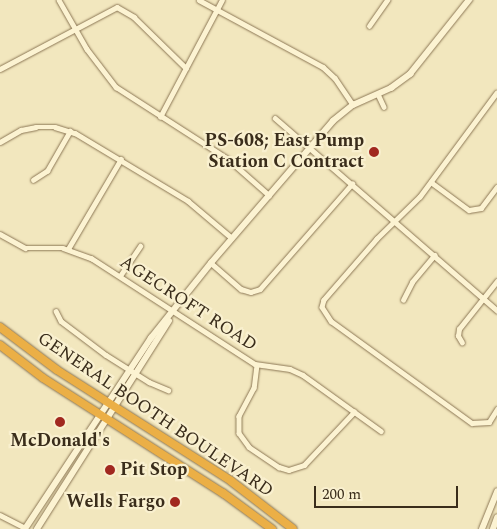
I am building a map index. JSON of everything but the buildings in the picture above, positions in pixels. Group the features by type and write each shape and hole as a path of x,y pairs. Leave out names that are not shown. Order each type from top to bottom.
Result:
{"highway":[{"name":"GENERAL BOOTH BOULEVARD","path":"0,327 106,402 231,481 293,529"},
{"name":"GENERAL BOOTH BOULEVARD","path":"0,345 106,419 223,493 272,529"}],"street":[{"path":"59,0 96,62 116,87 228,159 269,195"},
{"path":"199,0 216,11 323,67 335,78 353,105"},
{"path":"160,117 222,0"},
{"path":"369,26 387,0"},
{"path":"0,516 25,529 106,402 211,263 333,121 353,105 401,82 421,65 469,0"},
{"path":"0,69 74,27 110,9 121,7 186,68"},
{"path":"378,94 384,107"},
{"path":"497,94 432,182 396,222 377,239 324,300 325,316 472,422 489,422 497,409"},
{"path":"275,118 497,310"},
{"path":"0,142 21,130 36,127 70,131 188,201 232,238"},
{"path":"32,180 47,171 70,131"},
{"path":"68,249 120,159"},
{"path":"432,182 469,210 480,208 497,187"},
{"path":"211,263 241,289 251,292 260,290 352,184"},
{"name":"AGECROFT ROAD","path":"0,234 25,248 68,249 91,258 175,310 257,365 297,371 381,431"},
{"path":"120,276 140,246"},
{"path":"403,300 412,282 435,255"},
{"path":"462,343 458,336 459,329 497,280"},
{"path":"37,529 136,375 175,310"},
{"path":"56,311 61,321 136,375 168,390"},
{"path":"257,365 256,381 241,410 238,427 249,447 279,467 289,470 304,465 354,412"},
{"path":"482,529 497,492"},
{"path":"493,529 497,518"}],"place":[{"name":"PS-608; East Pump Station C Contract","path":"374,152"},
{"name":"McDonald's","path":"60,422"},
{"name":"Pit Stop","path":"110,470"},
{"name":"Wells Fargo","path":"175,502"}]}
